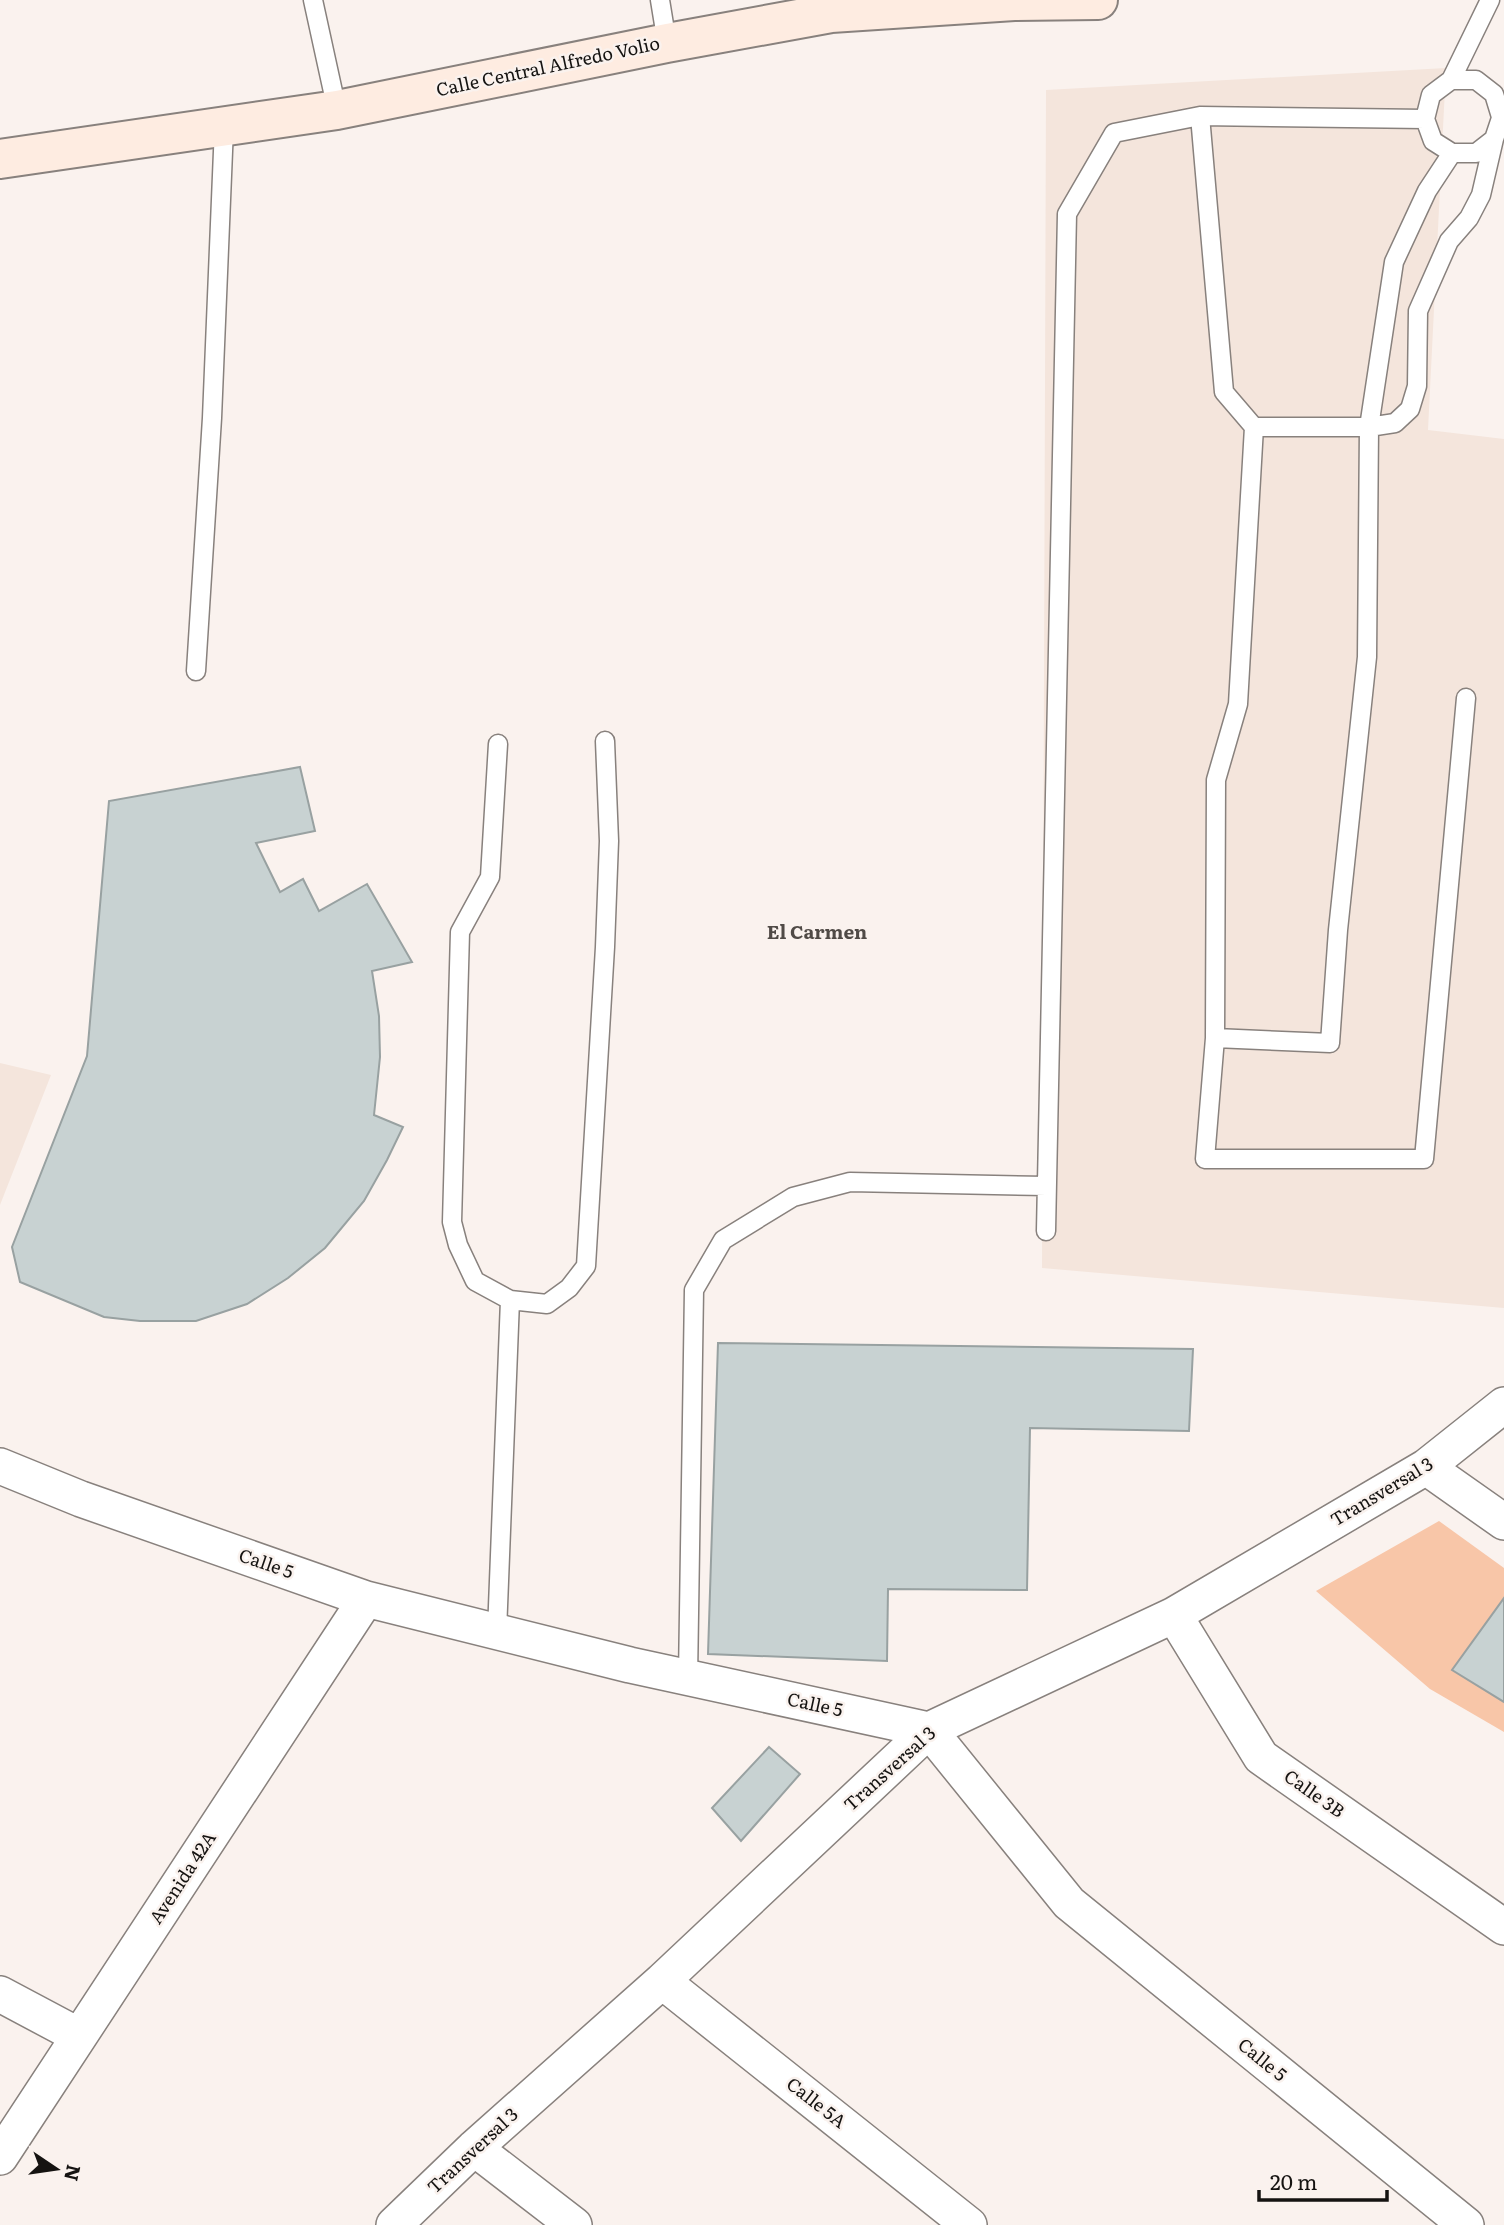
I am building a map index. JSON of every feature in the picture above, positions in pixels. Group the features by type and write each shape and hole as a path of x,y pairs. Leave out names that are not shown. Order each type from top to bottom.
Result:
{"main road":[{"name":"Calle Central Alfredo Volio","path":"0,159 337,110 667,43 831,13 1014,1 1098,0"}],"street":[{"name":"Transversal 3","path":"394,2225 474,2148 662,1981 929,1730 1174,1615 1426,1468 1498,1413"},
{"name":"Calle 5","path":"0,1466 82,1499 366,1599 688,1678 929,1730 1069,1903 1466,2225"},
{"path":"1426,1468 1504,1522"},
{"name":"Avenida 42A","path":"0,2157 366,1599"},
{"name":"Calle 3B","path":"1174,1615 1261,1758 1504,1927"},
{"name":"Calle 5A","path":"662,1981 969,2225"},
{"path":"0,1994 79,2036"},
{"path":"474,2148 574,2225"}],"lane":[{"path":"313,0 337,110"},
{"path":"660,0 667,43"},
{"path":"1490,0 1451,80 1431,95 1425,119 1433,141 1452,153 1476,153 1494,139"},
{"path":"1254,427 1369,427 1395,423 1410,408 1417,386 1418,311 1449,240 1469,218 1481,195 1503,113 1494,94 1476,80 1451,80"},
{"path":"1046,1231 1067,214 1114,133 1200,116 1425,119"},
{"path":"1200,116 1224,391 1254,427 1238,704 1216,780 1215,1038 1205,1159 1424,1159 1466,698"},
{"path":"196,671 212,418 224,127"},
{"path":"1215,1038 1330,1043 1338,930 1367,657 1369,427 1394,262 1427,191 1452,153"},
{"path":"498,744 490,877 460,933 452,1222 458,1245 475,1280 510,1300 547,1304 569,1288 586,1266 605,947 608,841 605,741"},
{"path":"688,1678 694,1290 723,1240 793,1196 850,1182 1046,1186"},
{"path":"497,1632 510,1300"}],"shaded area":[{"path":"1446,68 1428,430 1504,439 1504,1308 1042,1268 1046,90"},
{"path":"0,1063 51,1075 0,1205"},
{"path":"1439,1521 1504,1568 1504,1598 1452,1670 1504,1702 1504,1732 1430,1689 1316,1591"}],"building":[{"path":"300,767 315,831 256,843 280,892 303,879 319,911 367,884 412,962 372,971 379,1016 380,1057 374,1115 403,1127 387,1160 364,1201 325,1248 288,1278 247,1304 196,1321 140,1321 104,1317 20,1282 12,1247 87,1056 109,801"},
{"path":"718,1343 1193,1349 1189,1431 1030,1428 1027,1590 888,1589 887,1661 708,1654"},
{"path":"1504,1598 1504,1702 1452,1670"},
{"path":"769,1747 800,1774 741,1841 712,1808"}],"district":[{"name":"El Carmen","path":"817,932"}]}
